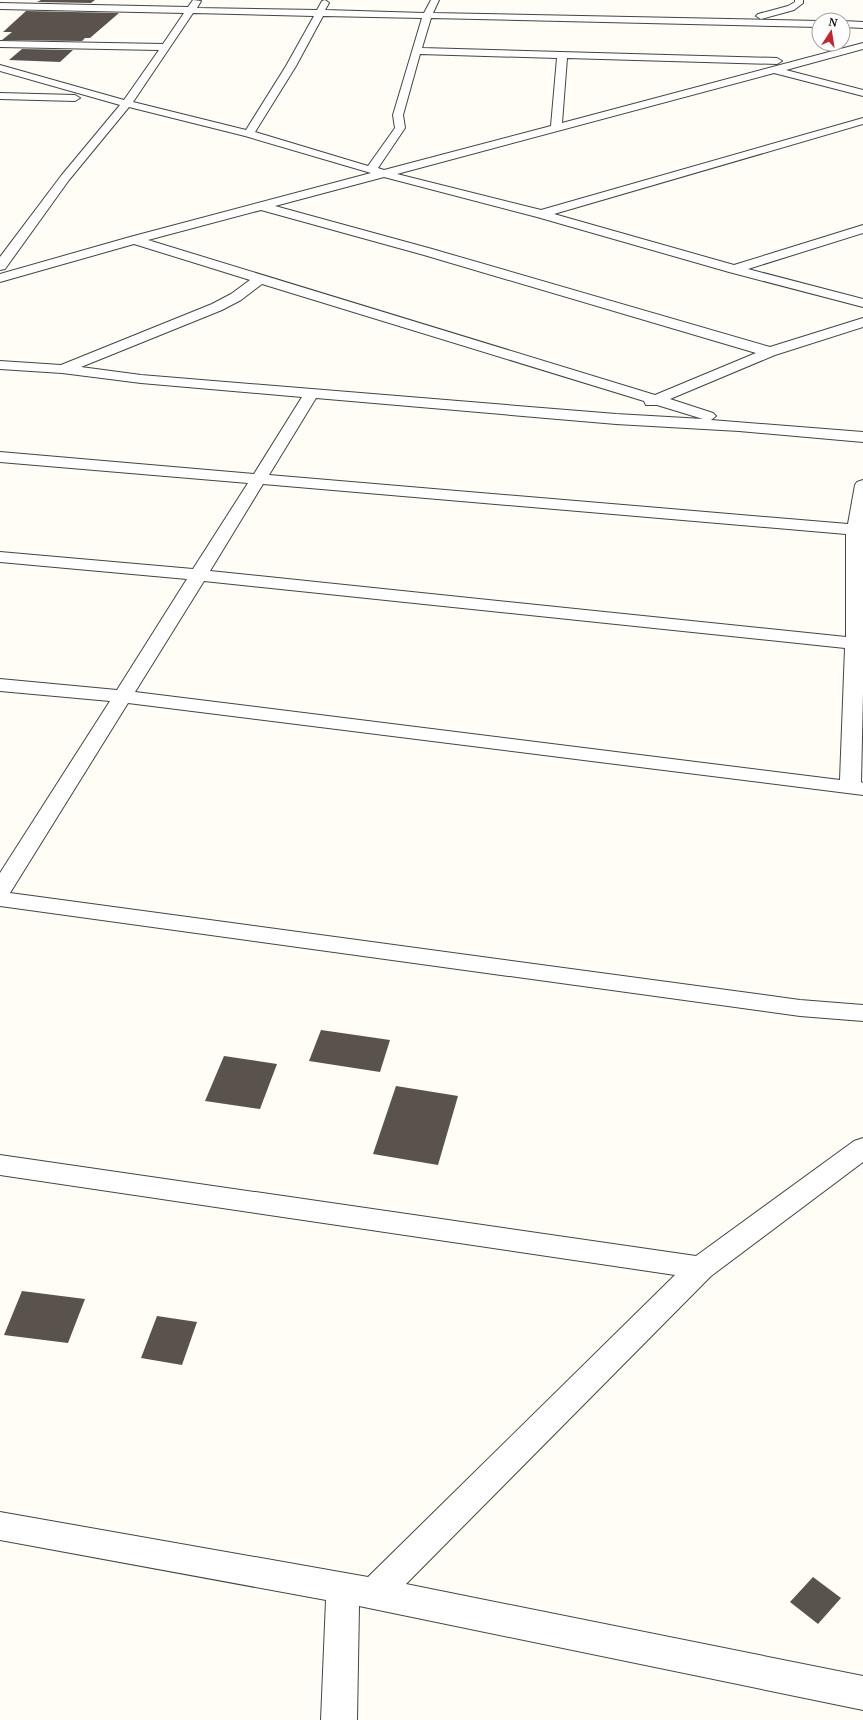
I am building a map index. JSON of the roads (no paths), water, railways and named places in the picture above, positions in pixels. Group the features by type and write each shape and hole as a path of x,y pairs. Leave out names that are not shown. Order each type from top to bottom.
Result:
{"street":[{"path":"0,266 65,178 127,103 198,0"},
{"path":"249,134 327,0"},
{"path":"371,170 400,128 398,115 401,103 427,16 436,0"},
{"path":"734,22 791,8 799,2 799,0"},
{"path":"0,6 811,24"},
{"path":"851,24 863,25"},
{"path":"0,44 166,47"},
{"path":"0,278 134,240 863,46"},
{"path":"416,51 801,62"},
{"path":"556,127 562,56"},
{"path":"0,68 108,99 249,134 385,174 540,214 734,270 863,303"},
{"path":"774,70 863,93"},
{"path":"0,96 108,99"},
{"path":"540,214 863,121"},
{"path":"264,206 428,252 770,352"},
{"path":"734,270 863,229"},
{"path":"134,240 739,426"},
{"path":"62,369 217,307 236,297 260,279"},
{"path":"616,419 656,400 770,352 863,322"},
{"path":"0,365 62,369 141,379 312,394 616,419 739,426 863,437"},
{"path":"0,891 124,697 197,575 312,394"},
{"path":"0,457 859,530"},
{"path":"0,685 124,697 856,788 859,643 859,530 863,485"},
{"path":"0,557 197,575 859,643"},
{"path":"0,899 784,1006 863,1013"},
{"path":"339,1720 358,1591 701,1268 863,1148"},
{"path":"0,1165 701,1268"},
{"path":"0,1526 358,1591 863,1693"}]}
